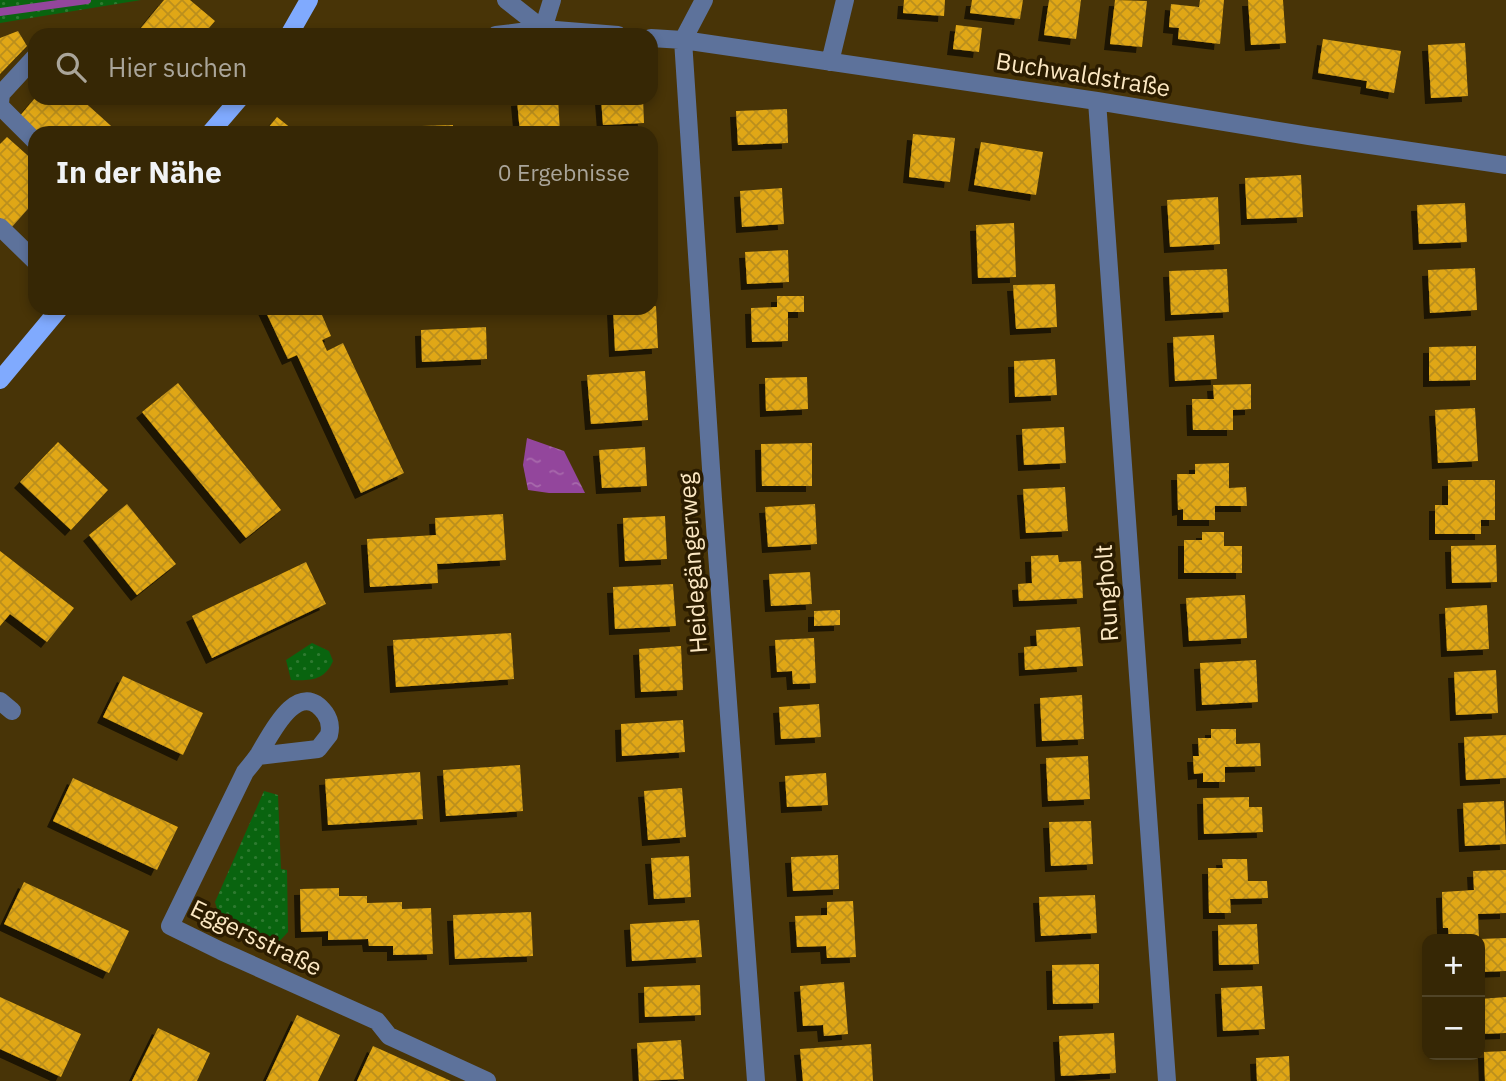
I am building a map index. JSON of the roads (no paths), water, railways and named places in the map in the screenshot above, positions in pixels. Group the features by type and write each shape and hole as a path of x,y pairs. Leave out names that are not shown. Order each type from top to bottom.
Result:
{"main road":[{"path":"293,28 309,0"},
{"path":"216,126 234,105"},
{"path":"0,380 55,315"}],"street":[{"path":"506,0 542,28"},
{"path":"543,28 552,0"},
{"path":"683,40 704,0"},
{"path":"830,62 845,0"},
{"name":"Buchwaldstraße","path":"658,38 1097,101 1506,165"},
{"name":"Heidegängerweg","path":"683,40 715,527 756,1081"},
{"path":"28,65 1,94 0,104 28,134"},
{"name":"Rungholt","path":"1097,101 1167,1081"},
{"path":"0,227 28,254"},
{"name":"Eggersstraße","path":"258,756 235,791 170,926 377,1021 389,1036 487,1081"}],"water":[{"path":"527,438 564,451 585,493 528,490 523,465"}],"waterway":[{"path":"0,12 87,0"}]}
